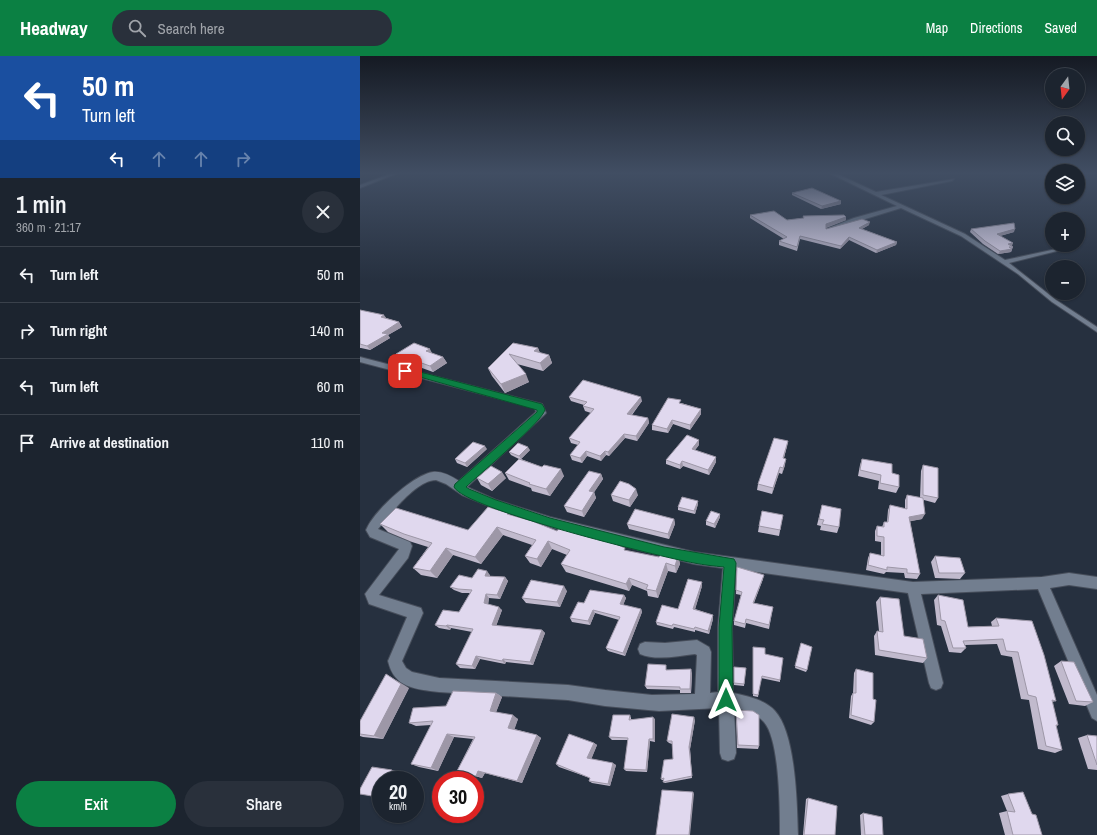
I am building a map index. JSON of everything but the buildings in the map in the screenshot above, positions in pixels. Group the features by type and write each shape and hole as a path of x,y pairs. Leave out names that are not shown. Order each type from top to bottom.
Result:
{"street":[{"path":"828,230 856,218 893,208"},
{"path":"907,208 963,235 1004,262 1056,302 1097,330"},
{"path":"1004,262 1046,252"},
{"path":"360,359 539,406 541,413 459,487"},
{"path":"789,835 788,790 782,751 775,726 771,718 752,704 733,700 660,703 606,698 565,692 440,685 412,680 402,675 397,670 395,661 416,613 374,600 372,594 404,554 406,546 374,533 372,530 374,526 406,492 427,477 439,476 466,492 493,503 550,522 664,552 694,558 913,588 1042,583 1070,579 1097,583"},
{"path":"728,754 725,627 730,563"},
{"path":"1042,583 1097,713"},
{"path":"913,588 936,683"},
{"path":"645,649 665,650 697,647 704,652 702,702"}],"route":[{"path":"405,371 539,406 541,409 541,413 526,428 459,487 466,492 493,503 550,522 664,552 730,563 725,627 726,700"}]}
